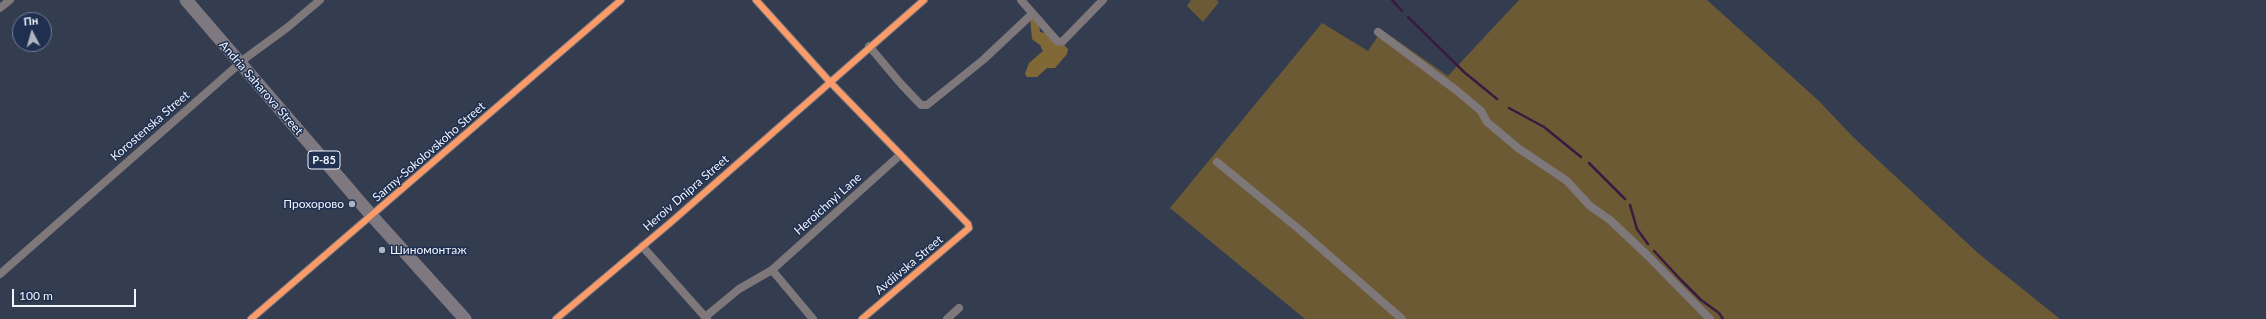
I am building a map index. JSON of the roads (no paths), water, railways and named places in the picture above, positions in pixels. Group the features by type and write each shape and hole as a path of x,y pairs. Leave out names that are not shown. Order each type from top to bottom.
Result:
{"main road":[{"name":"Andria Saharova Street","path":"186,0 372,216 465,319"}],"street":[{"path":"0,8 10,0"},
{"name":"Korostenska Street","path":"0,274 240,64 320,0"},
{"name":"Sarmy-Sokolovskoho Street","path":"251,319 621,0"},
{"path":"756,0 830,82 900,155"},
{"name":"Heroiv Dnipra Street","path":"556,319 924,0"},
{"path":"1021,0 1057,41 1062,42 1069,38 1103,0"},
{"path":"870,46 906,90 922,105 927,105 983,60 1032,14"},
{"path":"1378,32 1456,90 1481,111 1487,122 1518,148 1567,181 1590,206 1610,220 1647,255 1710,319"},
{"name":"Avdiivska Street","path":"862,319 969,228 968,224 900,155"},
{"name":"Heroichnyi Lane","path":"706,318 740,289 772,270 900,155"},
{"path":"1217,162 1300,230 1402,319"},
{"path":"642,246 706,318"},
{"path":"772,270 813,319"},
{"path":"947,319 959,308"}],"waterway":[{"path":"1392,0 1402,11"},
{"path":"1408,17 1464,72 1497,99"},
{"path":"1509,108 1544,127 1581,157"},
{"path":"1589,163 1625,199"},
{"path":"1630,205 1637,229 1648,244"},
{"path":"1654,251 1701,300 1719,313 1723,319"}],"place":[{"name":"Прохорово","path":"352,204"},
{"name":"Шиномонтаж","path":"382,250"}]}
